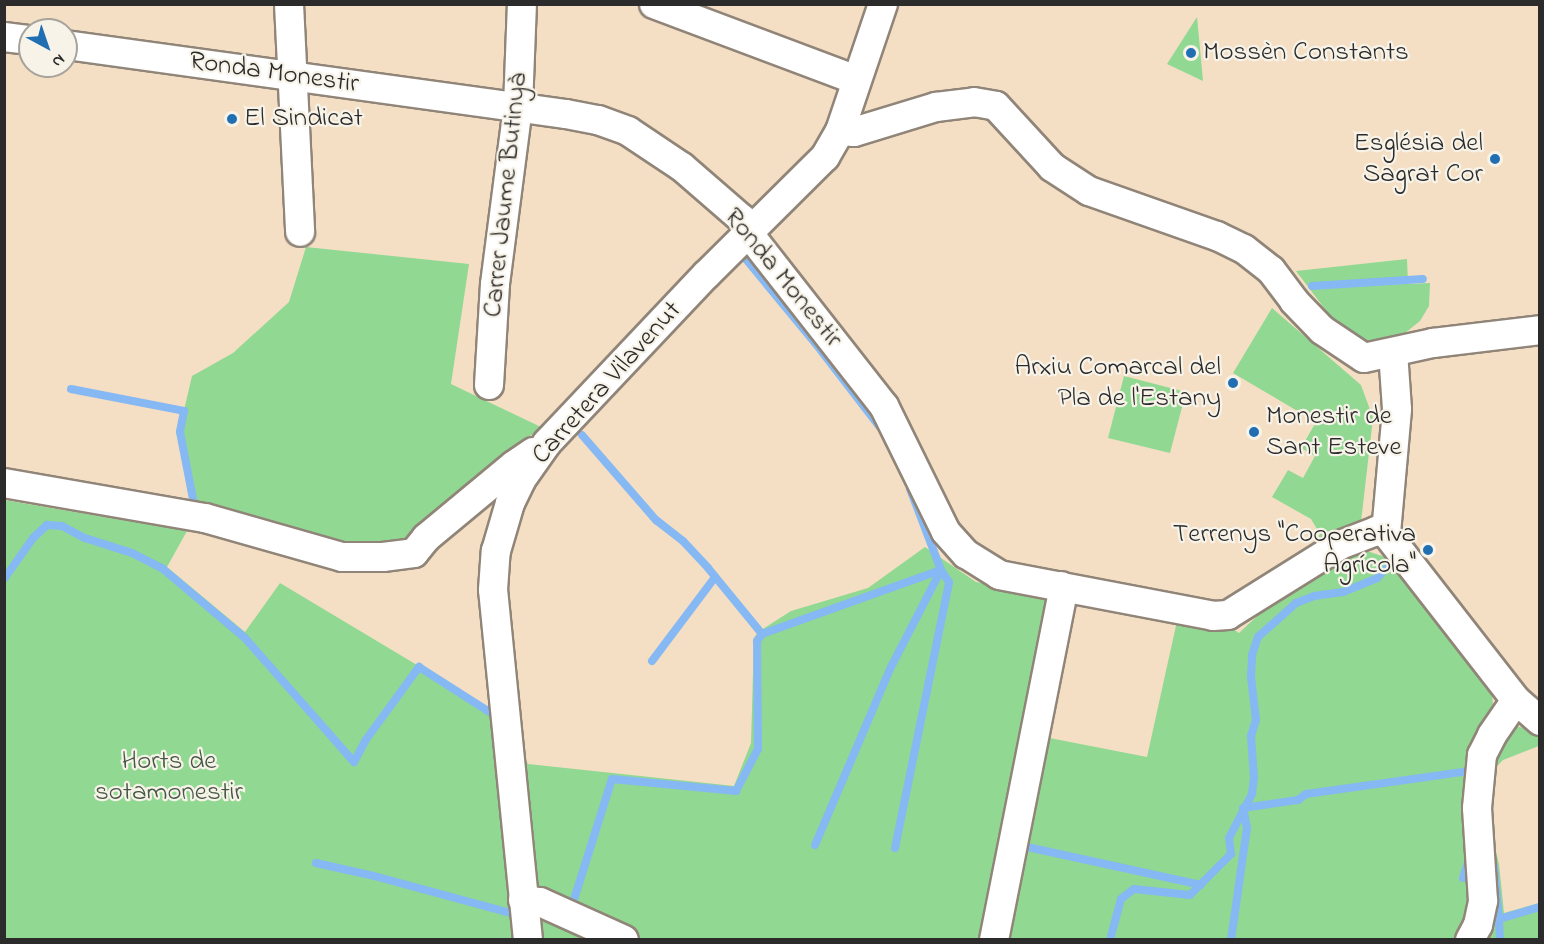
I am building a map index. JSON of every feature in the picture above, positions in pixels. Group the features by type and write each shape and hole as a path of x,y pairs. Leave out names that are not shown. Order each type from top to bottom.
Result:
{"street":[{"path":"290,4 300,232"},
{"name":"Carrer Jaume Butinyà","path":"489,385 495,284 518,107 522,4"},
{"path":"654,4 856,80"},
{"name":"Carretera Vilavenut","path":"528,939 497,646 494,570 496,551 510,503 521,480 547,443 825,157 840,131 883,4"},
{"name":"Ronda Monestir","path":"78,47 518,107 598,120 628,131 682,167 742,219 749,234 884,406 946,532 966,554 999,575 1213,616 1227,615 1340,545 1376,531 1386,533"},
{"path":"840,131 854,132 936,107 974,102 996,106 1052,167 1089,191 1217,236 1244,249 1271,270 1294,301 1322,330 1364,358 1433,343 1539,330"},
{"path":"1393,352 1397,409 1386,533 1516,700 1539,721"},
{"path":"4,483 205,518 342,557 383,557 414,553 426,538 514,465 547,443"},
{"path":"993,939 1062,595 1061,586"},
{"path":"1470,939 1478,925 1483,901 1477,808 1482,755 1491,735 1516,700"},
{"path":"524,900 540,902 624,939"}],"green space":[{"path":"1197,17 1203,81 1167,64"},
{"path":"306,247 469,264 451,384 541,427 401,544 354,547 197,508 180,427 192,376 233,353 289,302"},
{"path":"1407,259 1408,284 1430,283 1429,306 1420,321 1405,333 1382,341 1355,339 1331,317 1296,271"},
{"path":"1272,308 1361,385 1373,418 1361,522 1312,548 1320,534 1311,519 1272,497 1288,470 1303,478 1315,456 1301,448 1316,422 1233,373"},
{"path":"1124,376 1186,392 1170,453 1108,438"},
{"name":"Horts de sotamonestir","path":"4,500 187,531 167,567 245,632 280,583 417,665 495,718 528,764 734,786 751,743 754,638 758,632 791,611 868,588 925,547 976,582 1055,598 1029,734 1147,757 1177,621 1233,629 1239,633 1284,591 1337,561 1367,551 1385,557 1492,693 1496,741 1515,726 1529,729 1539,738 1539,746 1503,760 1491,772 1491,830 1499,864 1504,913 1539,903 1539,939 5,939"}],"waterway":[{"path":"745,258 816,344 882,430"},
{"path":"1312,286 1423,279"},
{"path":"71,389 184,411 180,432 194,504 202,507"},
{"path":"582,435 656,520 683,541 708,568 762,634"},
{"path":"895,848 949,582 941,570 910,489"},
{"path":"4,579 33,538 47,525 62,526 85,538 132,553 163,569 245,638 354,762 365,741 419,667 494,715"},
{"path":"1110,940 1121,899 1134,889 1190,895 1231,854 1229,838 1252,794 1254,778 1251,736 1256,720 1251,677 1252,655 1258,637 1296,603 1314,596 1343,592 1377,578 1390,565"},
{"path":"815,845 891,667 941,570"},
{"path":"571,909 612,779 736,791 758,749 757,641 762,634 941,570"},
{"path":"652,661 715,577"},
{"path":"1231,940 1247,828 1243,808 1298,800 1306,794 1470,771 1470,775"},
{"path":"1018,845 1201,885"},
{"path":"1463,878 1469,860"},
{"path":"316,863 374,876 518,915"},
{"path":"1494,866 1499,919"},
{"path":"1500,940 1499,919 1540,907"}],"place":[{"name":"Mossèn Constants","path":"1191,53"},
{"name":"El Sindicat","path":"232,119"},
{"name":"Església del Sagrat Cor","path":"1495,159"},
{"name":"Arxiu Comarcal del Pla de l'Estany","path":"1233,383"},
{"name":"Monestir de Sant Esteve","path":"1254,432"},
{"name":"Terrenys \"Cooperativa Agrícola\"","path":"1428,550"}]}
